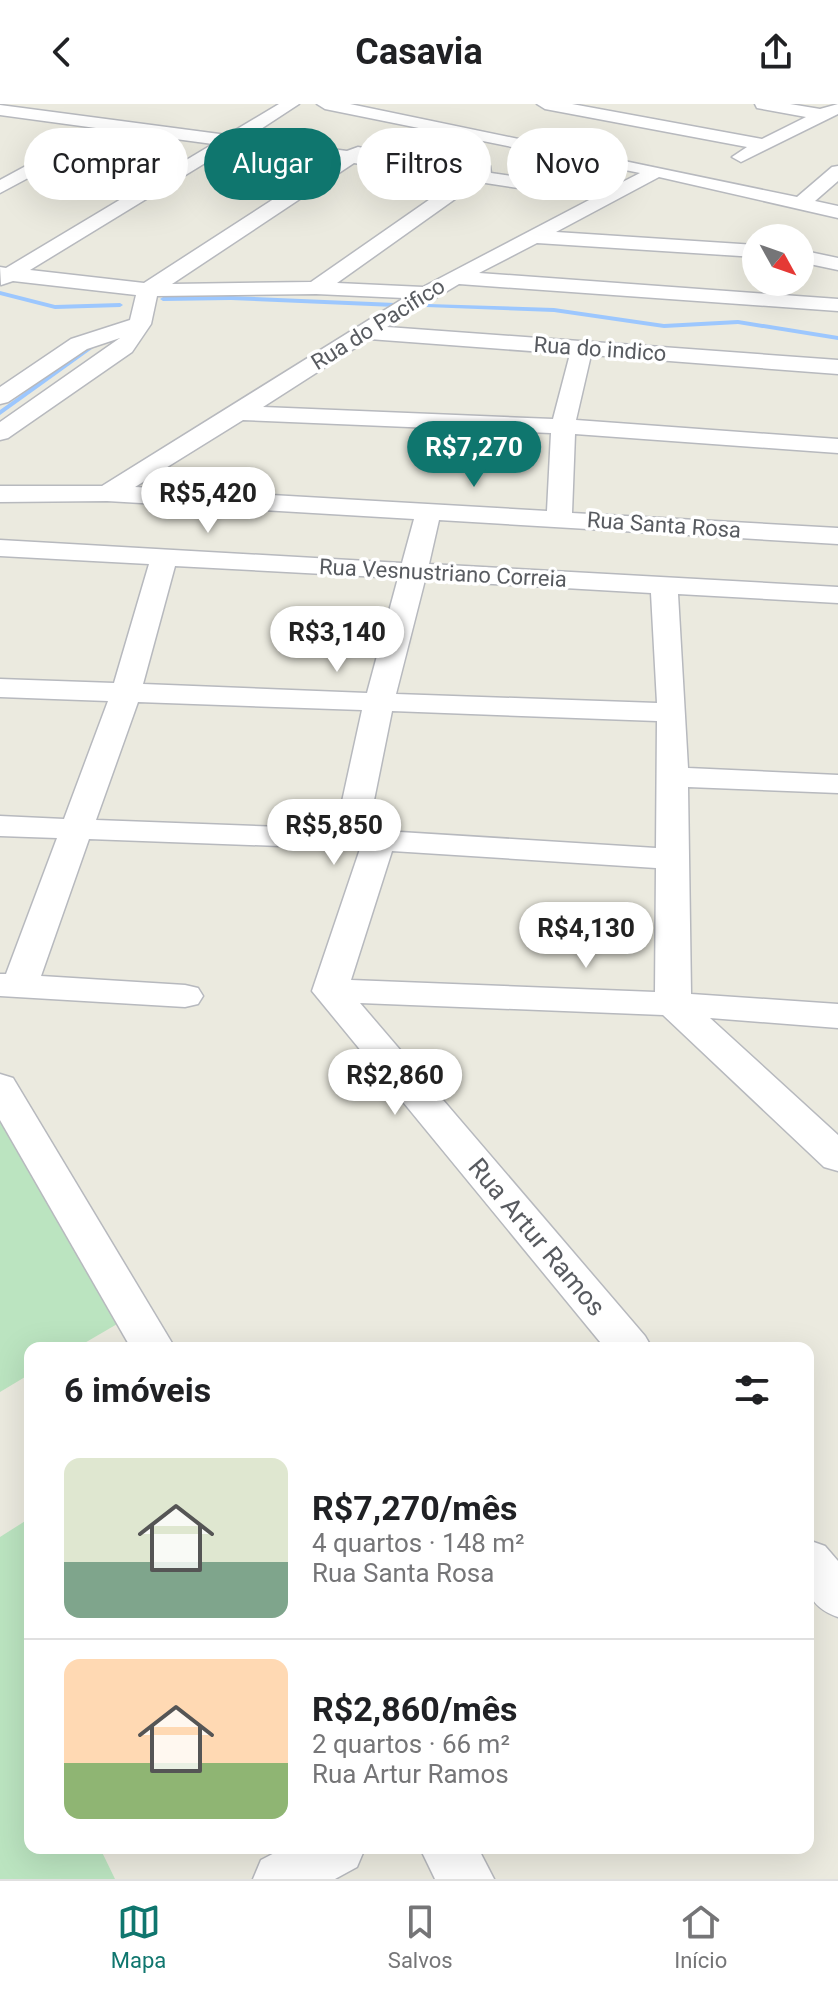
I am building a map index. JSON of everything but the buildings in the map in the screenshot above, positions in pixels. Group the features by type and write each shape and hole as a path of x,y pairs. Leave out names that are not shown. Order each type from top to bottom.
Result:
{"street":[{"path":"251,128 291,104"},
{"path":"325,104 507,140"},
{"path":"545,104 764,145"},
{"path":"763,104 823,115 838,129"},
{"path":"1,111 204,137"},
{"path":"697,180 823,115"},
{"path":"0,433 124,347 140,324 148,290 411,121"},
{"path":"0,187 114,125"},
{"path":"3,275 204,156"},
{"path":"341,156 357,158"},
{"path":"628,165 838,212"},
{"name":"Rua do Pacifico","path":"628,186 657,171"},
{"path":"802,203 838,171"},
{"path":"316,288 441,200"},
{"name":"Rua do Pacifico","path":"107,493 427,293 603,200"},
{"path":"537,237 742,250"},
{"path":"814,259 838,264"},
{"path":"3,275 148,290 316,288 427,293"},
{"path":"453,278 838,305"},
{"path":"0,397 79,344 140,324"},
{"name":"Rua do indico","path":"361,332 838,367"},
{"path":"559,518 563,426 582,348"},
{"path":"237,413 563,426 838,446"},
{"name":"Rua Santa Rosa","path":"8,494 107,493 838,536"},
{"path":"0,519 8,494"},
{"path":"429,511 379,703 365,840 330,991 673,1004 838,1016"},
{"name":"Rua Vesnustriano Correia","path":"0,548 838,595"},
{"path":"164,558 126,693 76,831 10,985 185,996"},
{"path":"664,586 672,713 673,1004 838,1157"},
{"path":"0,688 672,713"},
{"path":"673,777 838,784"},
{"path":"0,826 365,840 672,859"},
{"name":"Rua Artur Ramos","path":"330,991 625,1342"},
{"path":"0,1087 149,1342"},
{"path":"814,1567 838,1596"},
{"path":"281,1879 327,1854"},
{"path":"451,1854 466,1879"}],"green space":[{"path":"0,1104 124,1320 86,1342 24,1342 24,1378 0,1392"},
{"path":"24,1522 24,1854 103,1854 115,1879 0,1879 0,1537"}],"waterway":[{"path":"0,293 55,307 120,305"},
{"path":"163,299 231,298 395,305"},
{"path":"428,306 554,310 664,326 738,322 838,338"},
{"path":"0,413 100,341"}]}
